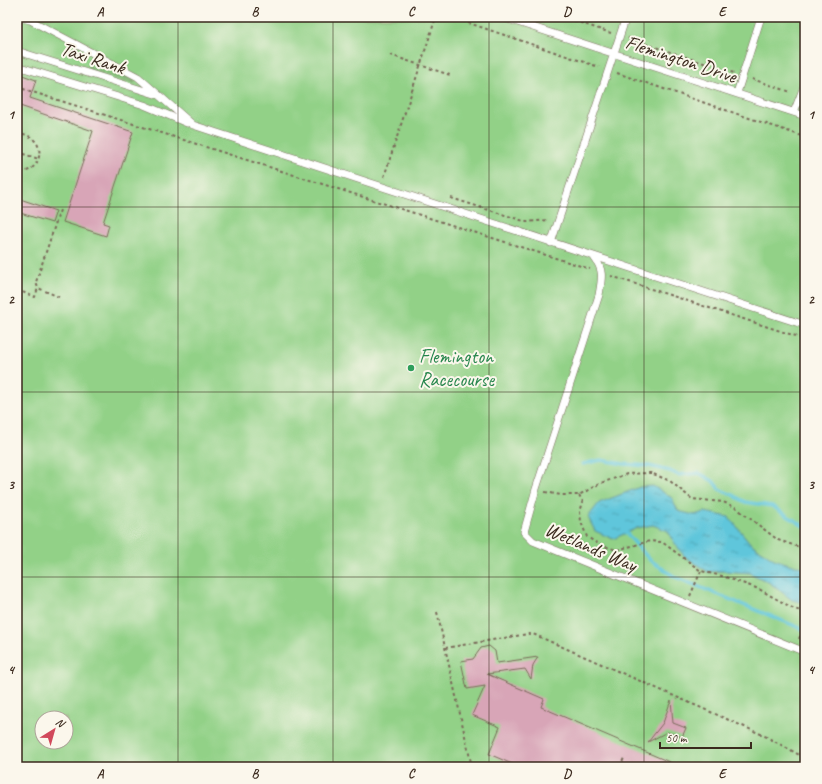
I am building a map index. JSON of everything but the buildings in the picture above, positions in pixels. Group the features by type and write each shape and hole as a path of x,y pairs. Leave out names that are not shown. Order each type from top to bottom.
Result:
{"lane":[{"path":"19,17 30,20 138,76 193,125"},
{"name":"Flemington Drive","path":"502,17 805,116"},
{"path":"551,243 626,17"},
{"path":"736,93 761,17"},
{"name":"Taxi Rank","path":"17,50 160,96"},
{"path":"17,66 144,105 193,125 805,325"},
{"path":"794,112 805,84"},
{"name":"Wetlands Way","path":"594,256 600,265 601,272 599,295 536,489 524,532 533,541 805,652"}],"path":[{"path":"378,175 384,177 436,17"},
{"path":"451,17 805,137"},
{"path":"563,17 801,95"},
{"path":"390,55 450,75"},
{"path":"17,87 601,272 805,339"},
{"path":"17,132 29,136 39,146 39,159 34,167 29,170 20,172 17,171"},
{"path":"17,152 39,159"},
{"path":"444,196 527,222 551,220 558,222"},
{"path":"17,290 36,297 38,288 36,282 60,210"},
{"path":"38,288 59,297"},
{"path":"536,489 561,495 579,495 602,483 627,474 651,473 670,481 692,499 723,502 735,507 778,540 805,549"},
{"path":"579,495 583,502 580,512 581,522 587,538 600,545 617,550 646,542 662,542 700,571 722,576 759,589 794,609 805,612"},
{"path":"687,604 700,571"},
{"path":"437,612 472,767"},
{"path":"795,648 805,623"},
{"path":"445,648 533,634 763,734 805,758"},
{"path":"620,767 624,758"}],"green space":[{"name":"Flemington Racecourse","path":"17,17 805,17 805,767 17,767"},
{"path":"91,58 134,81 134,83 88,68"}],"water":[{"path":"653,486 672,498 678,511 694,515 705,512 729,517 751,544 774,559 795,566 805,567 805,603 792,600 770,583 750,573 724,571 708,572 684,556 668,531 653,525 637,528 613,539 595,531 588,517 599,503 640,487"}],"waterway":[{"path":"583,464 601,460 649,466 670,471 678,475 699,473 713,481 719,489 745,502 772,506 805,527"},
{"path":"626,533 650,560 675,577 805,630"}],"place":[{"name":"Flemington Racecourse","path":"411,368"}]}
